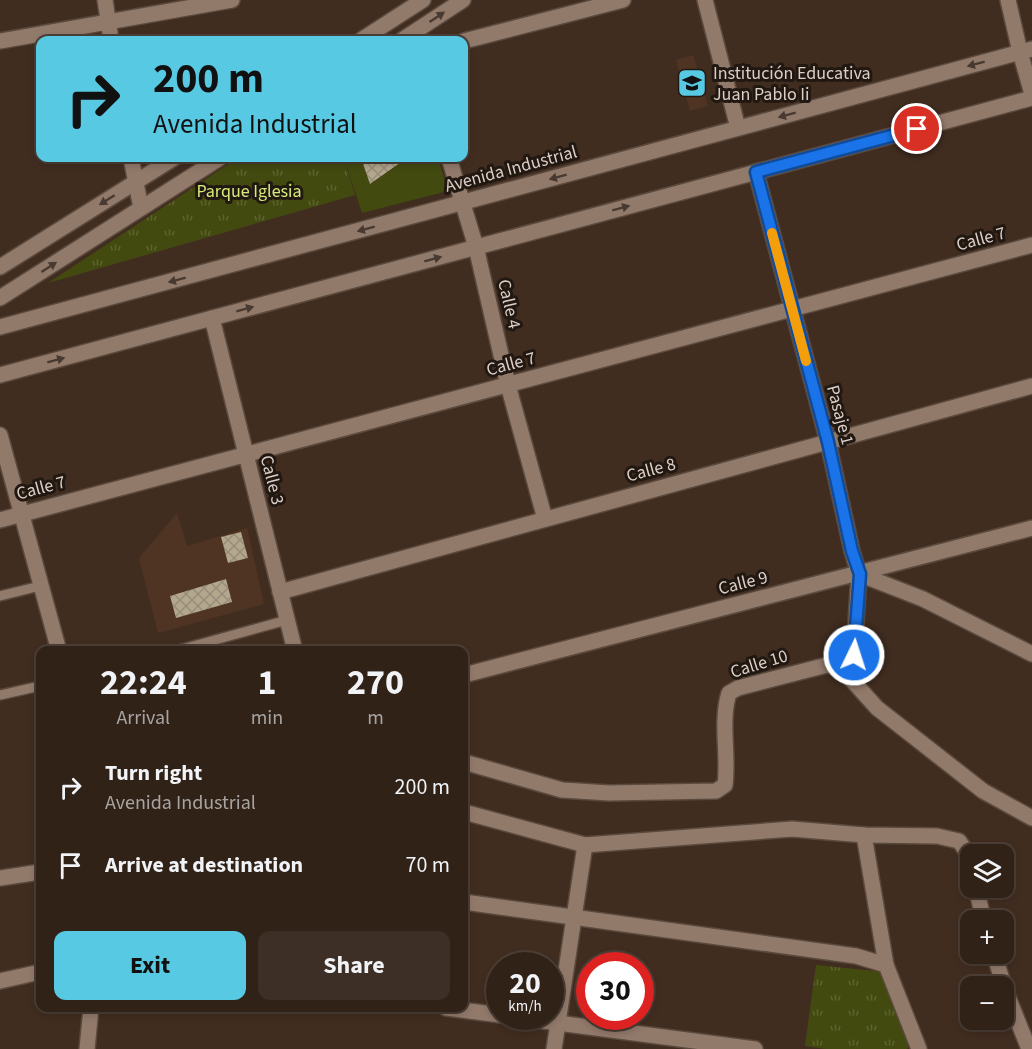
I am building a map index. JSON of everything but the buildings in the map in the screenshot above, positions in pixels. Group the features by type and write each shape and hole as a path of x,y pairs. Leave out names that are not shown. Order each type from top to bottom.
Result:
{"street":[{"path":"105,0 110,36"},
{"path":"0,40 232,0"},
{"path":"366,36 401,7 423,0"},
{"path":"412,36 463,0"},
{"path":"468,40 623,0"},
{"path":"705,0 738,128"},
{"path":"0,375 1032,96 1026,50 1008,0"},
{"path":"401,7 408,36"},
{"name":"Avenida Industrial","path":"0,327 1026,50"},
{"path":"132,162 141,208"},
{"path":"0,267 168,162"},
{"path":"0,298 214,162"},
{"name":"Calle 4","path":"450,162 476,247 508,385 545,519"},
{"name":"Pasaje 1","path":"756,172 828,442 852,551 860,574 854,655 844,669"},
{"name":"Calle 7","path":"0,520 1032,245"},
{"name":"Calle 3","path":"212,318 294,646"},
{"name":"Calle 8","path":"280,592 1032,386"},
{"path":"0,435 58,646"},
{"name":"Calle 9","path":"468,674 1032,528"},
{"path":"860,574 923,599 1032,654"},
{"name":"Calle 10","path":"468,763 562,789 609,793 716,790 725,785 727,771 725,704 729,693 738,688 827,665 844,669"},
{"path":"844,669 878,708 983,791 1032,818"},
{"path":"468,813 585,846 792,830 864,835 937,836 959,841 961,844"},
{"path":"864,835 886,965 919,1049"},
{"path":"564,983 585,846"},
{"path":"0,879 36,873"},
{"path":"468,903 856,956 886,965"},
{"path":"997,964 1029,1049"},
{"path":"0,981 36,973"},
{"path":"468,1011 486,1013"},
{"path":"87,1049 91,1012"},
{"path":"564,1024 754,1049"},
{"path":"554,1049 557,1030"}],"lane":[{"path":"0,596 40,586"},
{"path":"193,646 287,620"},
{"path":"0,694 36,687"}],"shaded area":[{"name":"Institución Educativa Juan Pablo Ii","path":"693,55 708,106 690,111 676,60"},
{"path":"177,513 187,546 247,528 264,604 158,633 139,558"}],"green space":[{"name":"Parque Iglesia","path":"232,162 345,162 355,195 48,283"},
{"path":"345,162 363,162 371,184 401,162 439,162 448,191 362,213"},
{"path":"816,965 884,972 909,1046 907,1049 826,1049 805,1046"}],"slow traffic":[{"path":"772,233 806,361"}],"place":[{"name":"Institución Educativa Juan Pablo Ii","path":"692,83"}],"route":[{"path":"854,655 860,574 852,551 828,442 756,172 917,129"}]}
